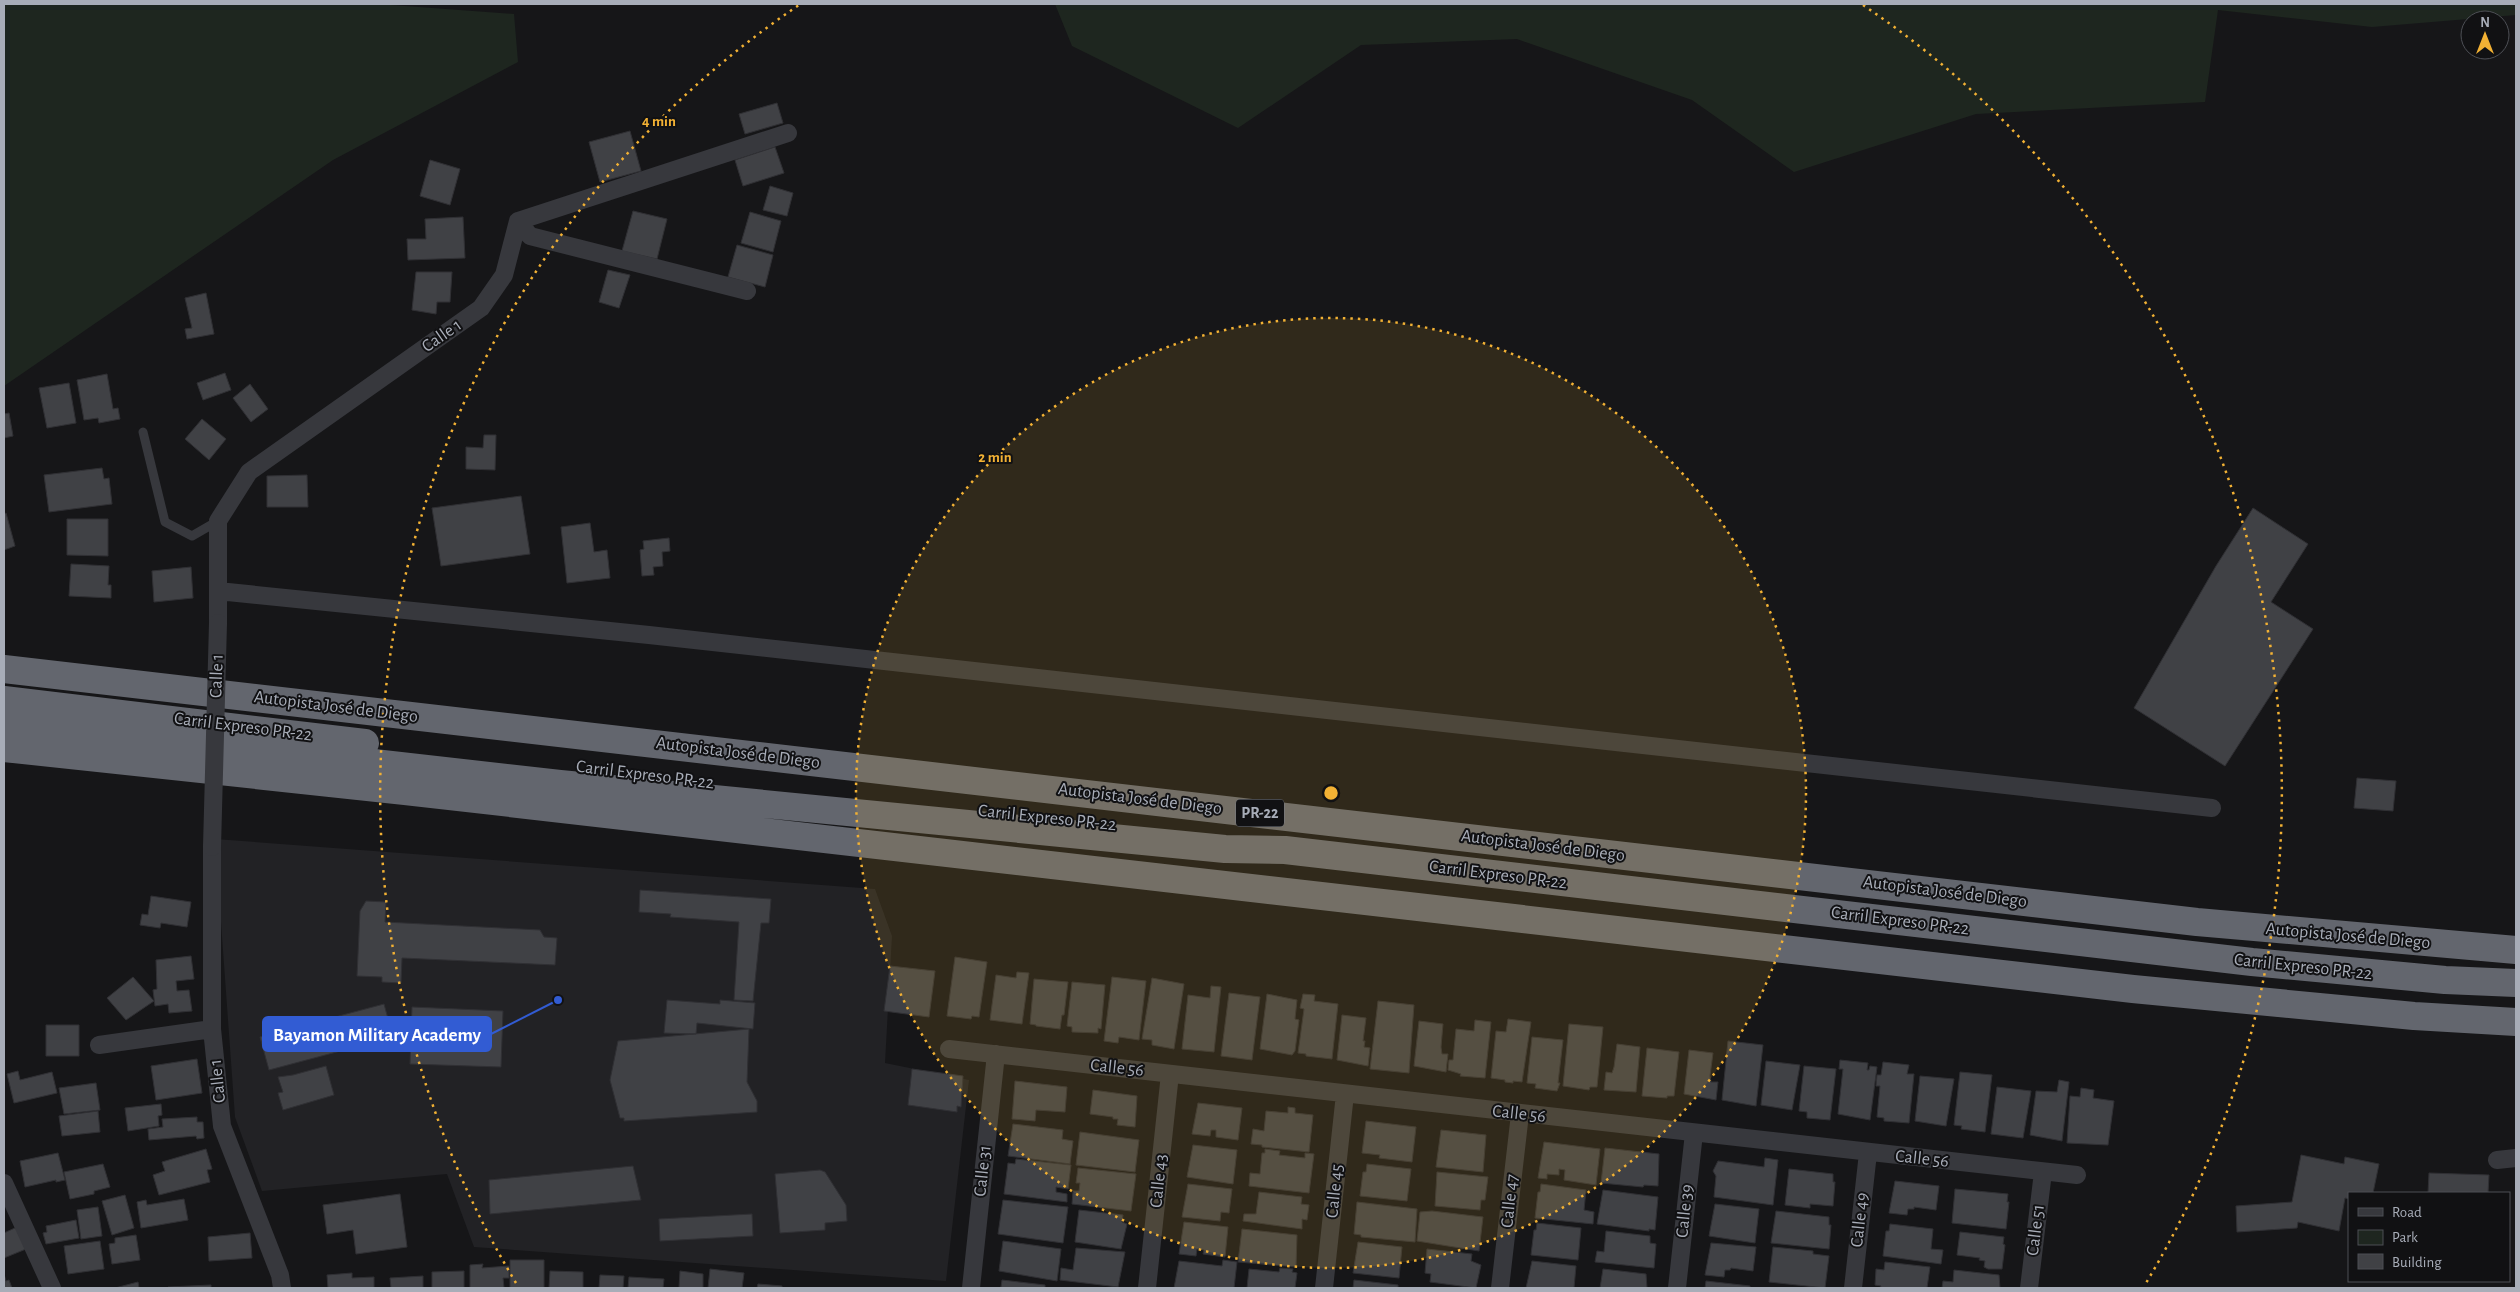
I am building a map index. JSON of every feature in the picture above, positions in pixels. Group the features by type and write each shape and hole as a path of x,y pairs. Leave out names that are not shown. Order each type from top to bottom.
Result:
{"highway":[{"name":"Autopista José de Diego","path":"4,669 2197,922 2516,950"},
{"name":"Carril Expreso PR-22","path":"4,700 728,785 1225,836 1285,850"},
{"name":"Carril Expreso PR-22","path":"4,721 560,784 1225,849 1285,850 2252,962 2446,980 2516,984"},
{"path":"4,748 415,792 2133,989 2414,1016 2516,1022"}],"street":[{"path":"747,291 530,236 518,221 788,133"},
{"name":"Calle 1","path":"282,1288 280,1275 222,1126 212,1029 212,847 218,623 218,522 249,472 481,308 504,274 518,221"},
{"path":"218,592 659,636 2212,808"},
{"path":"99,1045 212,1029"},
{"name":"Calle 56","path":"949,1049 2077,1175"},
{"name":"Calle 31","path":"971,1288 996,1054"},
{"name":"Calle 43","path":"1147,1288 1170,1074"},
{"name":"Calle 45","path":"1324,1288 1346,1094"},
{"name":"Calle 47","path":"1500,1288 1520,1114"},
{"name":"Calle 39","path":"1677,1288 1694,1133"},
{"name":"Calle 49","path":"1853,1288 1868,1153"},
{"path":"2497,1160 2516,1158"},
{"name":"Calle 51","path":"2029,1288 2043,1172"},
{"path":"4,1183 52,1288"}],"lane":[{"path":"142,432 165,522 192,536 218,522"}],"shaded area":[{"path":"215,839 875,889 892,936 885,1063 969,1080 946,1281 474,1247 447,1174 262,1191 235,1117"}],"green space":[{"path":"4,4 378,4 514,14 518,62 333,160 4,386"},
{"path":"1055,4 2516,4 2516,15 2510,16 2510,10 2460,10 2460,20 2372,27 2218,10 2205,102 1976,114 1794,172 1692,100 1517,39 1361,45 1238,128 1072,46"}],"building":[{"path":"777,103 783,123 745,134 739,114"},
{"path":"630,131 641,171 600,182 589,142"},
{"path":"775,147 784,173 743,186 735,160"},
{"path":"430,160 460,169 450,205 420,196"},
{"path":"770,186 793,193 787,216 763,210"},
{"path":"633,211 667,219 657,259 622,251"},
{"path":"750,212 781,221 773,252 741,243"},
{"path":"463,217 465,258 408,260 407,239 426,239 425,219"},
{"path":"737,245 773,255 765,287 728,277"},
{"path":"608,270 630,275 619,308 599,302"},
{"path":"416,272 452,272 450,302 437,302 436,314 412,310"},
{"path":"206,293 214,334 187,339 185,329 192,328 185,298"},
{"path":"225,373 231,390 203,400 197,383"},
{"path":"107,374 113,409 118,408 120,419 99,423 98,418 84,420 77,380"},
{"path":"69,383 76,423 47,428 39,388"},
{"path":"250,384 268,409 251,422 233,398"},
{"path":"9,413 13,436 4,438 4,414"},
{"path":"202,419 226,439 209,460 185,439"},
{"path":"484,435 496,435 495,470 466,469 466,447 483,448"},
{"path":"102,468 104,479 109,478 112,504 49,512 44,475"},
{"path":"307,475 308,507 267,507 267,476"},
{"path":"521,496 530,554 441,566 432,508"},
{"path":"2253,508 2308,544 2271,602 2313,629 2225,766 2134,708 2216,566"},
{"path":"6,513 15,546 4,550 4,514"},
{"path":"67,519 108,519 108,556 67,555"},
{"path":"590,523 594,552 607,550 610,578 567,583 561,527"},
{"path":"669,538 670,551 662,552 663,566 653,567 654,575 642,576 640,550 644,549 643,541"},
{"path":"71,564 109,566 108,585 111,585 111,598 69,596"},
{"path":"191,567 193,598 154,602 152,571"},
{"path":"2357,778 2396,781 2393,811 2354,808"},
{"path":"640,890 771,899 769,923 761,923 753,1001 734,1000 739,922 670,917 671,914 639,912"},
{"path":"151,896 191,902 187,927 161,923 160,928 140,925 142,914 148,915"},
{"path":"366,901 386,902 385,922 540,930 544,937 557,938 555,965 402,958 401,983 382,982 382,977 357,976 360,911"},
{"path":"191,956 194,979 176,981 177,991 189,990 192,1011 169,1013 168,1004 155,1006 153,990 157,989 156,960"},
{"path":"955,957 987,962 979,1017 972,1016 971,1019 947,1016"},
{"path":"890,966 935,971 929,1017 884,1011"},
{"path":"1017,972 1029,973 1022,1024 990,1020 996,975 1016,978"},
{"path":"133,977 154,1001 126,1020 107,998"},
{"path":"1112,977 1146,981 1139,1040 1119,1037 1118,1043 1104,1041"},
{"path":"1152,978 1184,984 1174,1049 1152,1045 1152,1040 1142,1039"},
{"path":"1034,979 1068,982 1064,1015 1062,1015 1060,1029 1030,1024"},
{"path":"1072,982 1105,985 1101,1029 1098,1028 1098,1033 1072,1032 1072,1027 1067,1026"},
{"path":"1211,986 1221,987 1214,1052 1182,1049 1188,995 1210,998"},
{"path":"1229,993 1260,997 1252,1060 1221,1056"},
{"path":"1267,994 1297,1000 1295,1019 1299,1020 1295,1051 1292,1055 1260,1049"},
{"path":"1303,994 1315,995 1314,1001 1338,1004 1332,1059 1306,1056 1306,1054 1298,1053 1304,1009 1300,1008"},
{"path":"667,1000 720,1004 720,1000 755,1003 753,1029 697,1023 696,1034 664,1033"},
{"path":"1378,1001 1414,1005 1409,1073 1370,1069"},
{"path":"384,1004 393,1037 269,1070 260,1037"},
{"path":"412,1007 503,1011 501,1067 410,1064"},
{"path":"1342,1015 1366,1018 1363,1041 1365,1041 1364,1047 1370,1048 1368,1066 1337,1060"},
{"path":"1508,1019 1531,1022 1522,1082 1505,1082 1505,1080 1491,1078 1496,1031 1506,1032"},
{"path":"1475,1020 1491,1022 1485,1078 1460,1076 1461,1074 1448,1070 1449,1060 1453,1060 1456,1029 1474,1031"},
{"path":"1419,1021 1443,1024 1441,1047 1442,1054 1448,1054 1446,1072 1414,1066"},
{"path":"1569,1024 1603,1027 1597,1087 1590,1087 1589,1090 1563,1086"},
{"path":"46,1025 79,1025 79,1056 46,1056"},
{"path":"749,1029 747,1082 757,1101 757,1112 624,1121 624,1118 620,1118 610,1080 618,1041"},
{"path":"1532,1037 1563,1040 1558,1083 1560,1083 1557,1091 1535,1088 1536,1084 1527,1083"},
{"path":"1728,1041 1763,1045 1756,1106 1722,1100"},
{"path":"1617,1044 1640,1047 1636,1092 1604,1090 1606,1072 1612,1073 1614,1067"},
{"path":"1647,1048 1679,1052 1674,1096 1667,1096 1667,1098 1642,1096"},
{"path":"1689,1050 1713,1053 1710,1076 1711,1082 1718,1082 1716,1100 1684,1094"},
{"path":"197,1059 202,1093 156,1100 151,1066"},
{"path":"1840,1060 1868,1063 1867,1070 1869,1070 1870,1066 1877,1067 1870,1120 1838,1114 1843,1069 1839,1069"},
{"path":"1766,1061 1800,1065 1792,1110 1761,1105"},
{"path":"1883,1062 1909,1065 1907,1074 1914,1074 1909,1123 1884,1121 1884,1118 1877,1117 1880,1086 1876,1086 1877,1075 1881,1075"},
{"path":"326,1066 334,1095 283,1110 278,1093 283,1092 278,1077"},
{"path":"1804,1066 1836,1069 1830,1120 1807,1118 1807,1112 1799,1111"},
{"path":"912,1069 963,1076 961,1107 957,1106 957,1112 908,1105"},
{"path":"18,1071 20,1080 52,1072 57,1093 14,1103 7,1074"},
{"path":"1960,1072 1992,1075 1985,1132 1961,1129 1962,1126 1954,1125"},
{"path":"1920,1076 1954,1079 1946,1126 1915,1121"},
{"path":"2059,1080 2069,1082 2062,1141 2030,1135 2036,1091 2057,1092"},
{"path":"1015,1081 1067,1087 1065,1112 1036,1110 1035,1121 1012,1119"},
{"path":"96,1083 100,1110 64,1114 59,1088"},
{"path":"1997,1087 2031,1091 2023,1138 1991,1134"},
{"path":"2081,1088 2094,1090 2093,1098 2114,1101 2108,1145 2067,1143 2070,1096 2080,1097"},
{"path":"1093,1090 1137,1096 1135,1127 1117,1125 1118,1119 1113,1119 1113,1117 1090,1114"},
{"path":"1198,1103 1242,1108 1238,1140 1216,1137 1216,1130 1211,1130 1210,1136 1192,1134"},
{"path":"161,1104 162,1115 158,1116 159,1126 128,1131 125,1108"},
{"path":"1288,1107 1295,1108 1295,1113 1313,1115 1309,1152 1251,1144 1253,1129 1264,1131 1266,1111 1288,1113"},
{"path":"98,1111 100,1132 62,1136 59,1116"},
{"path":"197,1117 197,1122 203,1122 204,1138 197,1139 196,1136 149,1140 148,1129 163,1127 162,1119"},
{"path":"1366,1121 1416,1127 1412,1162 1379,1158 1380,1155 1362,1153"},
{"path":"1013,1124 1063,1130 1062,1139 1073,1141 1070,1164 1008,1156"},
{"path":"1441,1130 1486,1135 1483,1172 1436,1167"},
{"path":"1080,1132 1139,1140 1135,1172 1076,1165"},
{"path":"1544,1142 1600,1149 1596,1185 1564,1180 1565,1170 1559,1169 1559,1175 1547,1174 1547,1179 1538,1178"},
{"path":"1193,1145 1237,1150 1233,1184 1187,1177"},
{"path":"1605,1148 1659,1154 1658,1186 1644,1185 1643,1187 1601,1183"},
{"path":"206,1149 212,1169 207,1170 210,1182 159,1195 153,1175 165,1171 162,1162"},
{"path":"1265,1149 1280,1151 1279,1155 1305,1158 1305,1153 1314,1154 1309,1193 1249,1186 1250,1173 1260,1174 1262,1153 1265,1153"},
{"path":"58,1153 65,1180 56,1182 56,1180 25,1187 20,1161"},
{"path":"2301,1155 2344,1164 2345,1157 2379,1164 2373,1192 2348,1192 2348,1199 2345,1198 2339,1231 2298,1222 2297,1228 2237,1232 2236,1206 2292,1202"},
{"path":"1765,1158 1778,1160 1773,1205 1714,1197 1716,1176 1713,1171 1718,1161 1764,1167"},
{"path":"1016,1159 1071,1165 1068,1189 1056,1187 1056,1192 1067,1194 1067,1202 1004,1194 1008,1163 1015,1164"},
{"path":"103,1164 110,1187 94,1191 94,1194 70,1199 64,1172"},
{"path":"1367,1164 1411,1169 1407,1201 1360,1196 1363,1172 1366,1172"},
{"path":"633,1166 641,1200 490,1214 489,1180"},
{"path":"1078,1168 1136,1174 1131,1211 1072,1204 1073,1191 1079,1191 1080,1183 1076,1183"},
{"path":"1789,1169 1833,1174 1833,1182 1835,1182 1833,1206 1810,1204 1810,1208 1785,1205"},
{"path":"820,1170 825,1172 846,1205 847,1221 825,1223 825,1230 780,1233 775,1174"},
{"path":"1437,1172 1488,1177 1485,1200 1481,1200 1480,1210 1435,1206"},
{"path":"2429,1173 2489,1175 2488,1192 2428,1192"},
{"path":"1895,1181 1939,1186 1936,1210 1914,1207 1914,1209 1908,1209 1907,1215 1889,1213"},
{"path":"1188,1184 1232,1189 1229,1213 1221,1212 1220,1221 1182,1217"},
{"path":"1541,1184 1586,1190 1584,1210 1594,1212 1593,1224 1535,1218 1538,1192 1540,1192"},
{"path":"1955,1189 2008,1194 2006,1229 1952,1223"},
{"path":"1603,1190 1658,1197 1655,1230 1649,1229 1649,1231 1597,1224"},
{"path":"1259,1192 1302,1197 1301,1204 1309,1205 1307,1220 1302,1219 1302,1229 1243,1221 1244,1214 1256,1214"},
{"path":"400,1194 407,1247 356,1254 353,1230 327,1234 323,1205"},
{"path":"125,1195 134,1228 112,1235 102,1201"},
{"path":"184,1199 188,1220 141,1228 137,1202 146,1200 147,1205"},
{"path":"1003,1200 1068,1207 1063,1243 998,1234"},
{"path":"1357,1202 1417,1209 1415,1242 1361,1237 1361,1235 1354,1234"},
{"path":"1715,1204 1759,1209 1755,1243 1709,1236"},
{"path":"98,1207 102,1236 81,1239 77,1210"},
{"path":"1079,1210 1123,1215 1122,1222 1127,1224 1121,1249 1075,1242"},
{"path":"1432,1211 1483,1217 1479,1251 1417,1241 1420,1212"},
{"path":"1776,1211 1829,1217 1829,1225 1831,1225 1829,1249 1771,1243"},
{"path":"752,1214 753,1236 660,1241 659,1219"},
{"path":"76,1220 79,1238 46,1244 43,1233 47,1232 46,1226"},
{"path":"1184,1222 1228,1227 1225,1257 1203,1254 1204,1250 1197,1249 1196,1256 1179,1254"},
{"path":"1537,1223 1581,1228 1578,1260 1531,1255 1534,1230 1536,1230"},
{"path":"1890,1224 1933,1229 1931,1249 1943,1250 1941,1264 1883,1256 1886,1231 1889,1231"},
{"path":"17,1227 26,1249 4,1258 4,1233"},
{"path":"1242,1229 1297,1235 1296,1267 1238,1262"},
{"path":"1606,1231 1650,1236 1650,1243 1656,1244 1654,1268 1595,1262 1597,1251 1604,1252"},
{"path":"1960,1232 2004,1237 2002,1269 1988,1269 1984,1267 1985,1261 1979,1260 1980,1258 1957,1255"},
{"path":"250,1233 252,1258 209,1261 208,1237"},
{"path":"136,1235 140,1260 112,1264 109,1244 115,1243 115,1238"},
{"path":"100,1241 104,1269 68,1274 64,1246"},
{"path":"1003,1241 1061,1249 1057,1281 999,1271"},
{"path":"1358,1242 1402,1247 1399,1278 1353,1273"},
{"path":"1711,1243 1756,1247 1753,1271 1731,1268 1730,1270 1725,1270 1724,1277 1705,1275"},
{"path":"1773,1247 1813,1251 1813,1254 1829,1256 1825,1288 1769,1282"},
{"path":"1076,1248 1125,1252 1118,1287 1060,1280 1061,1268 1073,1270"},
{"path":"1427,1249 1472,1254 1471,1261 1481,1265 1476,1288 1430,1282 1431,1274 1425,1273"},
{"path":"510,1260 544,1260 544,1288 510,1288"},
{"path":"1223,1260 1237,1262 1234,1288 1174,1288 1179,1261 1222,1266"},
{"path":"1532,1261 1576,1266 1574,1288 1526,1288"},
{"path":"1885,1262 1930,1267 1927,1288 1880,1288 1881,1286 1875,1285 1876,1269 1884,1270"},
{"path":"483,1264 482,1268 509,1266 509,1278 503,1278 504,1288 470,1288 470,1265"},
{"path":"1280,1268 1293,1269 1292,1272 1297,1273 1295,1288 1247,1288 1249,1269 1279,1272"},
{"path":"710,1269 744,1273 742,1288 708,1288"},
{"path":"1603,1269 1646,1274 1647,1288 1600,1288"},
{"path":"1954,1270 1999,1275 2000,1288 1942,1288 1943,1281 1953,1282"},
{"path":"464,1271 464,1288 432,1288 432,1272"},
{"path":"550,1271 583,1272 583,1288 549,1288"},
{"path":"680,1271 703,1274 703,1288 679,1288"},
{"path":"352,1273 352,1278 374,1277 374,1288 328,1288 327,1275"},
{"path":"4,1274 6,1281 9,1280 12,1288 4,1288"},
{"path":"600,1275 624,1276 623,1288 599,1288"},
{"path":"423,1276 423,1288 391,1288 390,1278"},
{"path":"629,1277 664,1279 663,1288 628,1288"},
{"path":"1002,1280 1045,1285 1045,1288 998,1288 1001,1287"},
{"path":"1354,1280 1398,1285 1398,1288 1353,1288"},
{"path":"1706,1281 1750,1286 1750,1288 1705,1288"},
{"path":"138,1282 139,1288 115,1288"},
{"path":"758,1284 782,1286 782,1288 757,1288"},
{"path":"211,1285 211,1288 168,1288 168,1287"}],"place":[{"name":"Bayamon Military Academy","path":"558,1000"}]}
